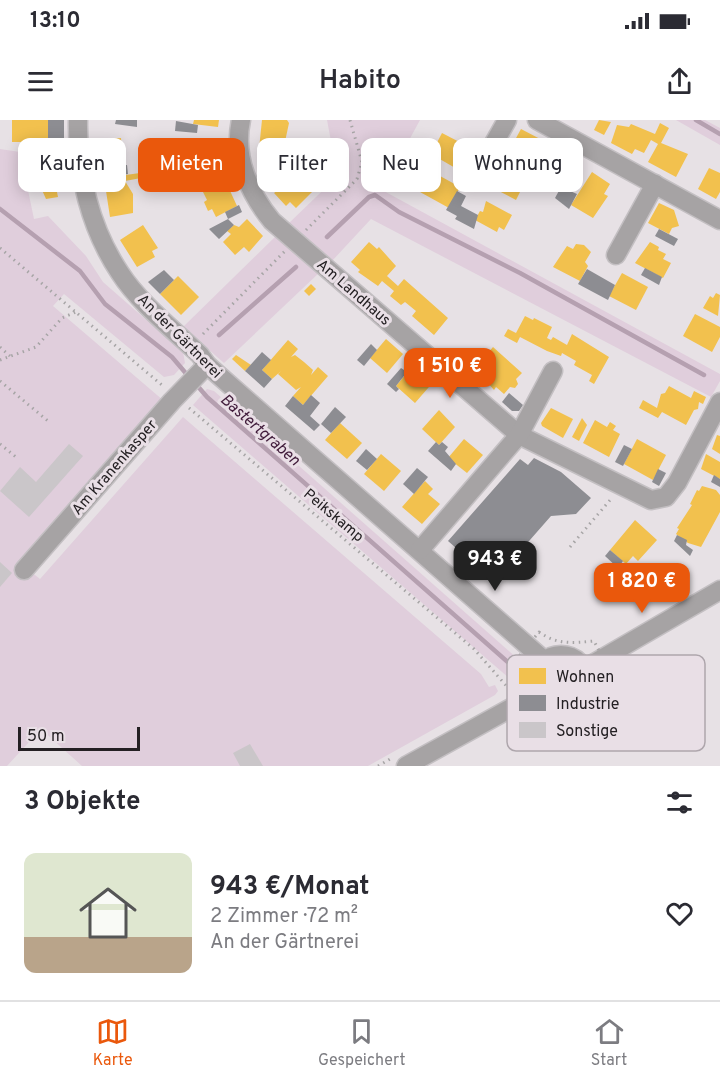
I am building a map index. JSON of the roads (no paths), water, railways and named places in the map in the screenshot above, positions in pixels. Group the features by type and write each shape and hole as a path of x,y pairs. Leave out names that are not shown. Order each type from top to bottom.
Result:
{"street":[{"name":"An der Gärtnerei","path":"78,120 81,173 88,206 101,240 120,275 145,303 201,355 193,381 420,550 539,655"},
{"name":"Am Landhaus","path":"241,120 238,133 243,170 255,200 272,221 519,435 651,500 666,497 677,483 720,402"},
{"path":"497,138 507,120"},
{"path":"537,120 720,220"},
{"path":"616,255 655,184"},
{"path":"420,550 519,435 553,371"},
{"name":"Am Kranenkasper","path":"24,570 193,381"},
{"path":"606,655 720,590"},
{"path":"406,766 507,702"}],"waterway":[{"path":"696,120 720,134"},
{"path":"327,237 369,197 375,195 399,212 520,273 704,375"},
{"name":"Bastertgraben","path":"0,209 80,271 105,304 172,357 189,377"},
{"path":"219,335 296,267"},
{"name":"Bastertgraben","path":"195,383 207,397 507,661"}]}
